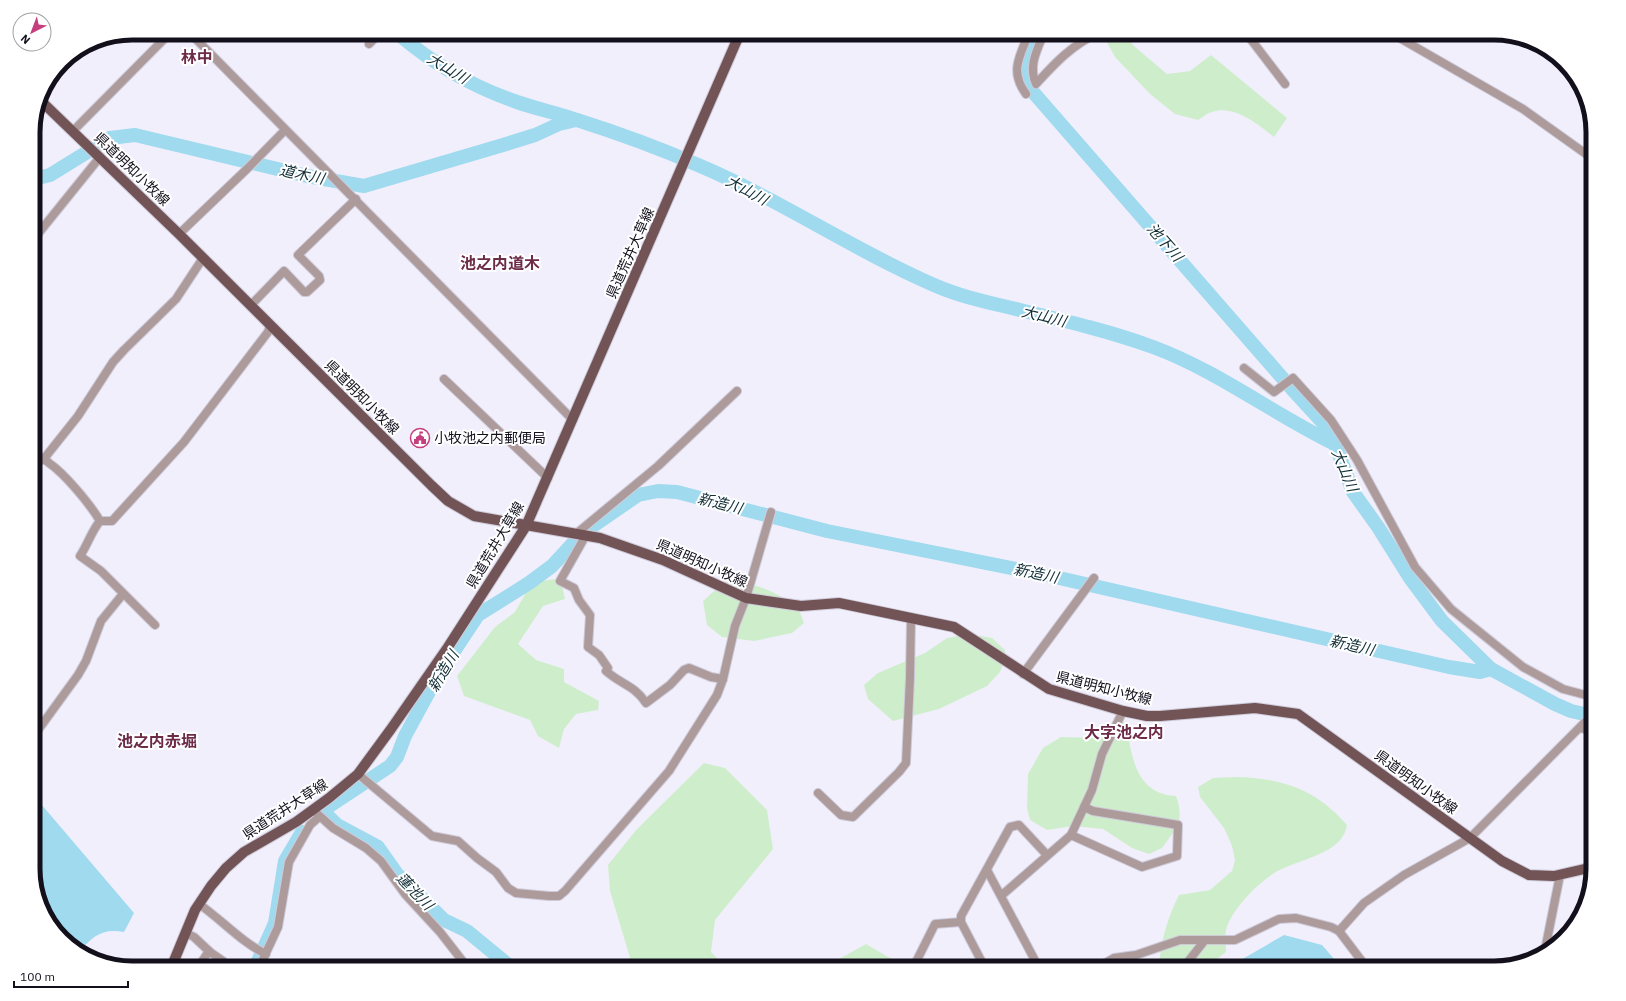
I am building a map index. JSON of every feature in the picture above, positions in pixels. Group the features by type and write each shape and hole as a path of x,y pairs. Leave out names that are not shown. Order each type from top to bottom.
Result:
{"main road":[{"name":"県道荒井大草線","path":"174,961 199,904 218,878 244,852 296,822 316,813 358,774 448,647 526,526 573,420 640,260 678,178 737,40"},
{"name":"県道明知小牧線","path":"44,104 179,234 448,501 474,516 600,538 663,560 746,598 800,606 839,603 954,627 1023,674 1049,689 1123,711 1147,716 1160,716 1255,708 1298,714 1502,861 1529,874 1560,875 1586,869"}],"street":[{"path":"73,131 163,40"},
{"path":"197,40 284,130 356,199 573,420"},
{"path":"369,44 373,40"},
{"path":"1026,94 1018,82 1016,71 1027,40"},
{"path":"1041,40 1032,64 1032,75 1036,84 1066,52 1082,40"},
{"path":"1251,40 1285,84"},
{"path":"1403,40 1523,109 1586,154"},
{"path":"179,234 248,168 284,130"},
{"path":"40,230 94,151"},
{"path":"251,305 284,271 304,292 308,292 320,280 319,276 298,255 356,199"},
{"path":"43,460 78,416 113,362 176,299 203,258"},
{"path":"100,520 112,521 165,464 268,332 270,325"},
{"path":"1244,368 1274,392 1293,378 1331,420 1357,460 1415,567 1451,609 1523,667 1563,689 1586,695"},
{"path":"444,379 548,478"},
{"path":"723,679 711,677 689,668 684,670 670,685 646,703 633,687 616,680 606,671 608,668 605,662 588,647 590,615 579,600 574,588 560,581 581,534 658,466 737,391"},
{"path":"40,458 49,463 68,481 100,520"},
{"path":"358,774 432,836 458,841 496,872 508,888 516,893 559,896 677,760 717,694 723,679 735,626 746,598 771,512"},
{"path":"100,520 92,531 88,544 80,556 101,571 155,625"},
{"path":"1023,674 1094,578"},
{"path":"40,728 78,676 86,661 100,621 124,594"},
{"path":"818,793 840,815 853,817 894,778 906,763 911,619"},
{"path":"1002,896 1071,835 1096,778 1102,754 1123,711"},
{"path":"1338,931 1364,903 1393,883 1470,838 1586,722"},
{"path":"1580,728 1586,729"},
{"path":"1071,835 1142,867 1177,856 1178,825 1093,811 1084,807"},
{"path":"262,961 278,927 289,862 316,813 333,828 366,848 381,861 406,894 440,932 463,961"},
{"path":"981,961 961,922 961,916 1010,827 1019,825 1047,856"},
{"path":"987,870 1035,961"},
{"path":"1546,945 1560,875"},
{"path":"199,904 219,918 236,934 266,954"},
{"path":"1109,961 1114,958 1136,955 1180,940 1235,940 1279,919 1296,918 1331,927 1338,931 1361,961"},
{"path":"916,961 935,924 961,922"},
{"path":"186,933 194,937 209,951 223,961"},
{"path":"1188,961 1205,940"},
{"path":"202,961 209,951"}],"green space":[{"path":"1106,40 1129,40 1134,46 1167,74 1190,71 1211,55 1287,118 1274,137 1246,117 1229,111 1220,110 1207,114 1198,120 1175,114 1150,94 1115,57"},
{"path":"555,579 562,586 565,599 543,606 518,644 536,660 564,669 564,682 599,701 598,710 576,714 564,729 559,748 538,736 530,720 464,696 457,676 495,627 515,612 528,589 542,581"},
{"path":"740,580 768,590 797,604 804,623 792,633 754,641 722,637 707,625 703,601 723,583"},
{"path":"970,634 992,638 1005,650 1006,657 1000,672 987,686 939,709 893,721 868,699 864,685 878,673 925,653 947,638"},
{"path":"1122,720 1126,724 1134,760 1144,781 1162,794 1176,796 1179,805 1180,817 1178,831 1175,830 1162,848 1149,854 1132,848 1103,829 1073,826 1047,830 1030,820 1027,808 1028,774 1043,748 1061,737 1098,738 1111,731"},
{"path":"704,763 725,768 767,810 773,849 715,920 711,952 720,961 631,961 610,891 608,865 637,829"},
{"path":"1213,778 1252,778 1283,783 1310,794 1323,802 1347,825 1343,836 1336,844 1326,851 1279,870 1250,893 1238,907 1229,923 1226,930 1226,952 1218,958 1213,961 1160,961 1163,937 1171,912 1179,895 1210,890 1232,871 1235,860 1232,846 1224,828 1200,797 1198,787"},
{"path":"866,944 895,961 836,961"}],"water":[{"path":"40,803 134,913 124,932 104,932 98,934 84,947 67,934 49,910 45,899 40,875"},
{"path":"1284,935 1322,945 1336,961 1239,961"}],"waterway":[{"name":"大山川","path":"406,40 425,55 469,82 517,102 623,135 728,178 874,256 945,290 1107,332 1153,347 1177,357 1223,380 1290,420 1335,444"},
{"name":"池下川","path":"1036,40 1025,64 1024,71 1026,84 1325,425 1335,444 1353,492 1378,527 1410,578 1442,621 1491,669 1555,704 1571,711 1586,714"},
{"name":"道木川","path":"40,176 42,177 50,175 110,138 135,135 307,176 364,186 503,145 535,135 559,124 576,120"},
{"name":"新造川","path":"590,528 638,495 658,491 677,492 827,531 1046,575 1449,667 1480,672 1491,669"},
{"name":"新造川","path":"322,811 390,766 397,757 405,736 437,677 478,615 529,583 552,566 576,540"},
{"name":"蓮池川","path":"322,810 337,825 378,847 397,874 444,920 467,931 503,961"},
{"name":"新造川","path":"258,961 275,923 285,861 302,832"}],"place":[{"name":"小牧池之内郵便局","path":"420,438"}],"district":[{"name":"林中","path":"197,57"},
{"name":"池之内道木","path":"500,263"},
{"name":"大字池之内","path":"1124,732"},
{"name":"池之内赤堀","path":"157,741"}]}
